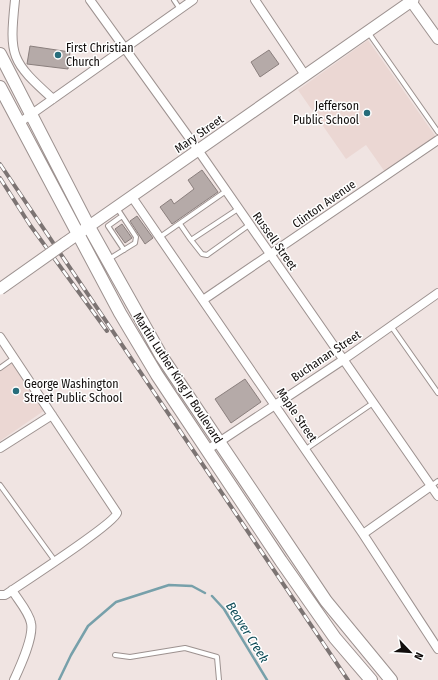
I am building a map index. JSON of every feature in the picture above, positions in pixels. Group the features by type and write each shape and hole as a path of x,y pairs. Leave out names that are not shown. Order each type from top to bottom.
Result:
{"main road":[{"name":"Mary Street","path":"0,289 89,227 119,212 132,197 411,0"},
{"name":"Martin Luther King Jr Boulevard","path":"0,54 89,227 162,357 326,601 391,680"},
{"name":"Martin Luther King Jr Boulevard","path":"0,87 120,313 157,375 336,638 371,680"}],"street":[{"path":"15,0 13,44 17,61 28,76 53,99"},
{"name":"Russell Street","path":"90,0 198,150 342,360 435,484 438,496"},
{"path":"255,0 305,75"},
{"path":"411,0 438,40"},
{"path":"19,122 125,48 186,3"},
{"name":"Clinton Avenue","path":"203,300 438,140"},
{"name":"Maple Street","path":"132,197 276,404 438,649"},
{"name":"Buchanan Street","path":"207,450 220,443 438,293"},
{"path":"0,337 117,513 114,519 104,527 3,596 0,595"},
{"path":"0,448 52,415"},
{"path":"363,534 435,484"},
{"path":"12,590 29,618 32,628 25,652 14,680"}],"lane":[{"path":"174,0 186,3"},
{"path":"368,31 438,132"},
{"path":"160,237 226,192"},
{"path":"191,240 238,209"},
{"path":"107,260 124,250 135,243 136,237 119,212 108,226 124,250"},
{"path":"180,224 202,254 207,255 250,225"},
{"path":"391,326 438,393"},
{"path":"0,368 14,357"},
{"path":"306,449 373,403"},
{"path":"0,485 55,561"},
{"path":"115,655 130,656 188,648 217,657 219,680"}],"shaded area":[{"name":"Jefferson Public School","path":"368,40 436,137 385,172 366,145 346,159 298,90"},
{"name":"George Washington Street Public School","path":"12,363 45,410 0,441 0,371"}],"building":[{"path":"30,46 70,52 68,69 27,64"},
{"path":"269,50 279,64 260,77 251,62"},
{"path":"202,170 218,192 172,224 160,207 171,199 174,204 194,189 188,180"},
{"path":"137,216 153,238 145,244 130,221"},
{"path":"122,224 132,238 125,243 115,229"},
{"path":"245,379 261,402 231,423 215,399"}],"waterway":[{"name":"Beaver Creek","path":"59,680 71,655 88,626 116,602 169,585 192,586 205,593"},
{"name":"Beaver Creek","path":"212,596 224,609 267,680"}],"railway":[{"path":"0,164 348,680"},
{"path":"0,178 30,225 107,331"}],"place":[{"name":"First Christian Church","path":"58,55"},
{"name":"Jefferson Public School","path":"367,113"},
{"name":"George Washington Street Public School","path":"16,391"}]}
